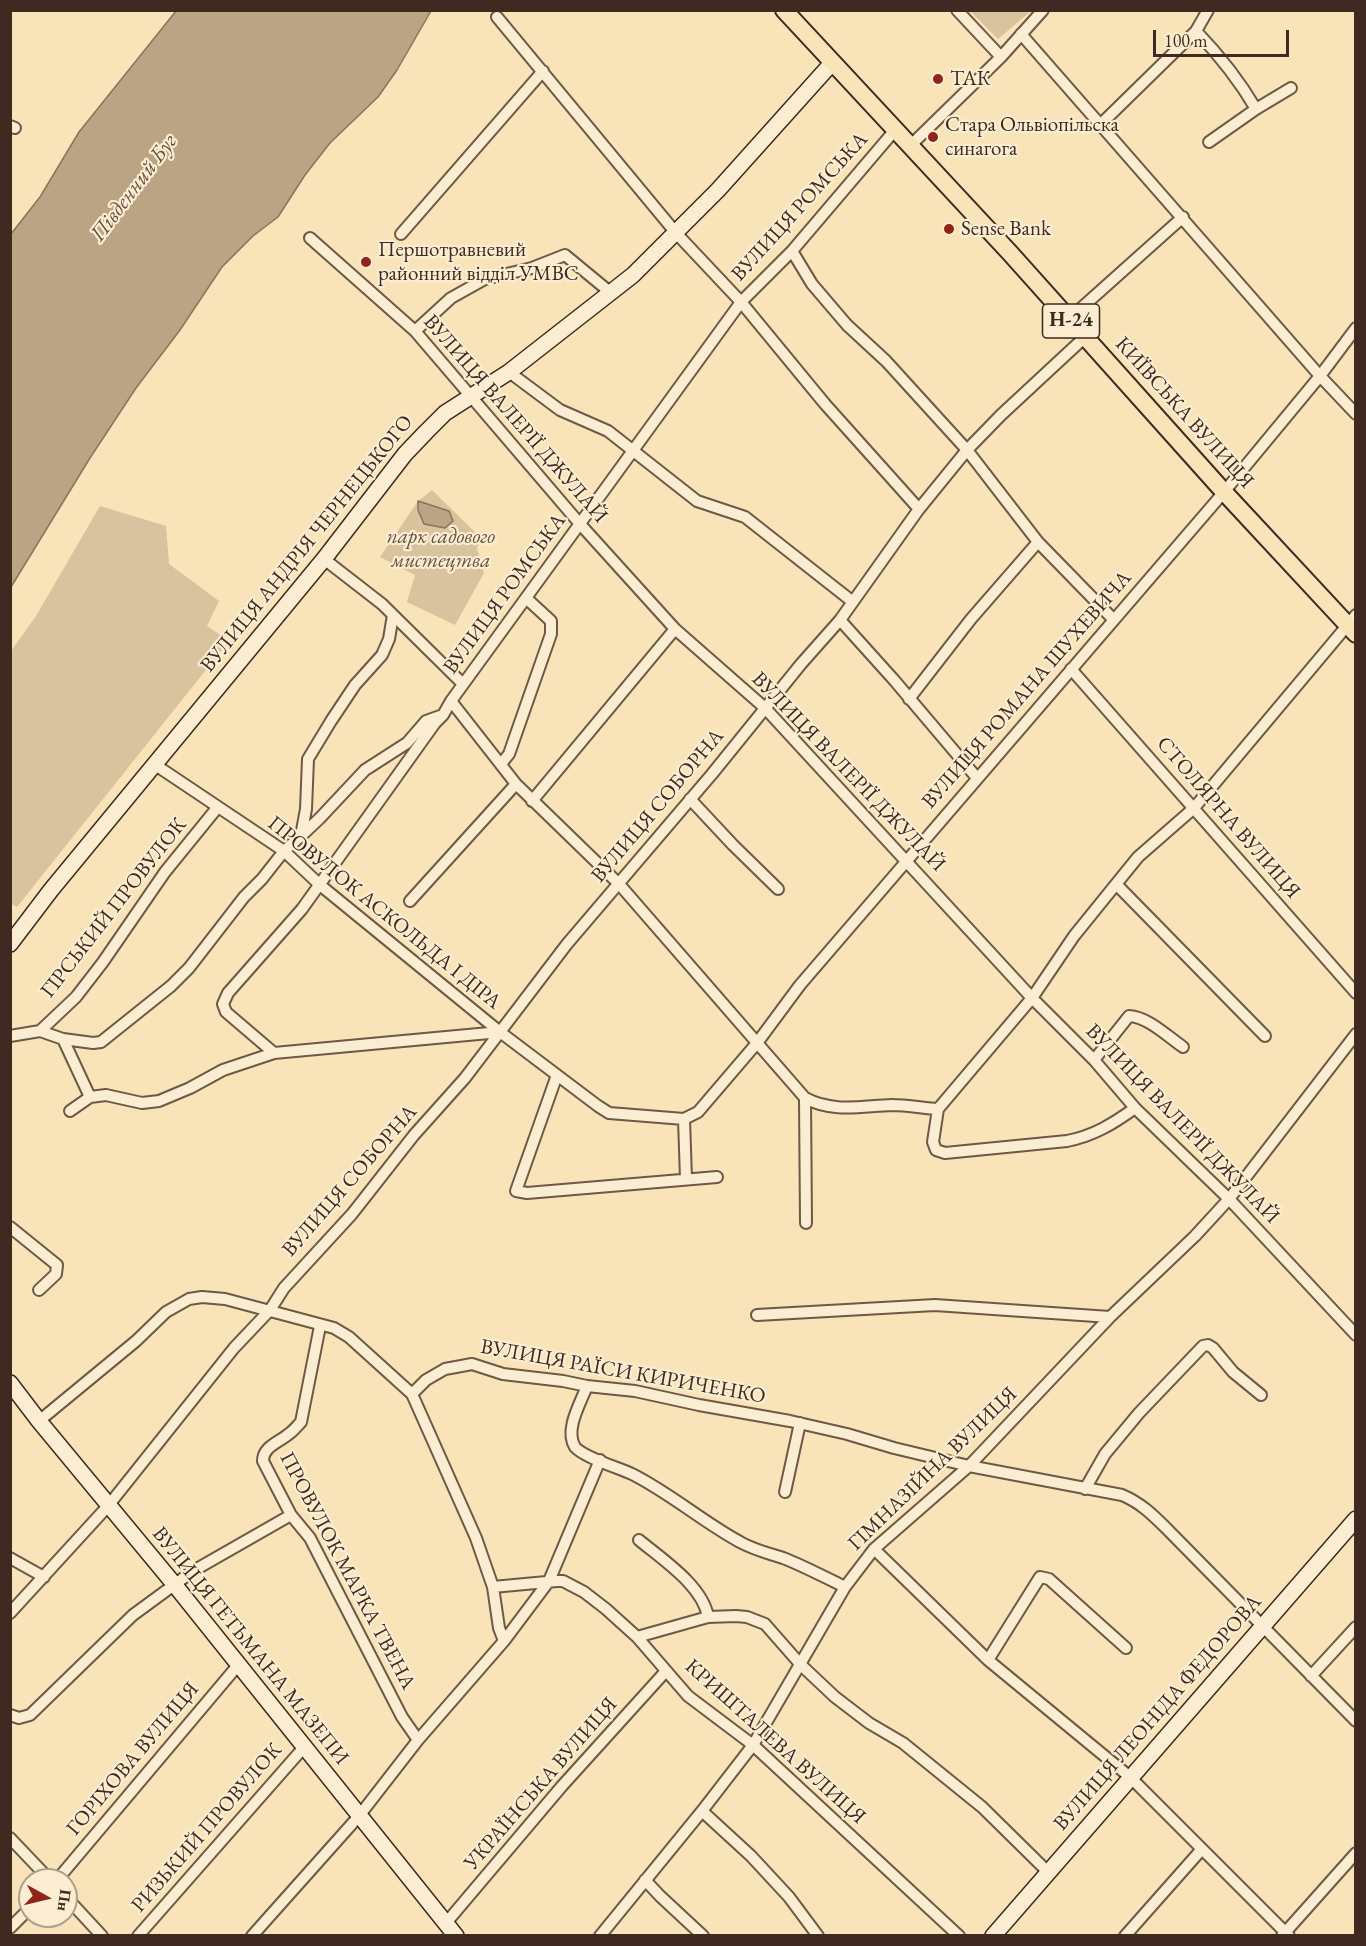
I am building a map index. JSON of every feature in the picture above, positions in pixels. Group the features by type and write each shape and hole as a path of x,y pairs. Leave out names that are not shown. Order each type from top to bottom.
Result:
{"main road":[{"name":"КИЇВСЬКА ВУЛИЦЯ","path":"784,10 1085,336 1224,492 1353,624"}],"street":[{"path":"957,10 1001,57"},
{"path":"910,146 1001,57 1043,10"},
{"path":"1101,124 1196,31 1206,11"},
{"path":"497,17 676,232 741,302 825,404 919,509"},
{"path":"1196,31 1219,55 1239,81 1256,109"},
{"path":"1021,34 1320,376 1356,414"},
{"name":"ВУЛИЦЯ АНДРІЯ ЧЕРНЕЦЬКОГО","path":"10,944 51,890 324,559 405,454 445,413 509,372 611,293 718,190 832,63"},
{"path":"401,234 543,71"},
{"path":"1209,142 1291,88"},
{"name":"ВУЛИЦЯ РОМСЬКА","path":"274,1053 226,1012 223,1004 228,993 302,909 320,885 741,302 792,251 895,130"},
{"path":"1069,319 1183,217"},
{"name":"ВУЛИЦЯ ВАЛЕРІЇ ДЖУЛАЙ","path":"310,238 415,331 580,524 675,629 765,708 1032,998 1094,1060 1135,1108 1229,1199 1356,1335"},
{"path":"792,251 812,284 847,325 886,361 967,450 1038,542 1113,619"},
{"path":"415,331 451,298 485,279 532,268 565,255 611,293"},
{"name":"ВУЛИЦЯ РОМАНА ШУХЕВИЧА","path":"684,1119 698,1112 757,1043 800,985 1224,492 1320,376 1356,328"},
{"name":"ВУЛИЦЯ СОБОРНА","path":"10,1613 108,1506 234,1348 270,1310 284,1287 352,1214 414,1135 465,1078 567,944 840,620 919,509 967,450 1085,336"},
{"path":"509,372 560,410 608,430 697,501 744,517 853,603"},
{"path":"909,699 971,619 1038,542"},
{"path":"324,559 393,615 464,684"},
{"path":"501,764 509,754 551,634 551,621 526,598"},
{"path":"301,836 306,809 308,759 330,721 355,685 382,655 389,639 393,615"},
{"path":"840,620 883,666 977,778"},
{"path":"1135,1108 1114,1123 1086,1137 1067,1142 945,1153 936,1150 933,1142 938,1109 1032,998 1074,936 1116,884 1138,857 1194,808 1353,624"},
{"path":"532,801 675,629"},
{"name":"СТОЛЯРНА ВУЛИЦЯ","path":"1071,669 1356,993"},
{"path":"451,701 516,784 619,884 805,1098 816,1104 837,1109 893,1105 938,1109"},
{"path":"10,1036 40,1031 63,1039 101,1042 171,986 189,968 230,914 284,851 320,818 364,770 407,743 426,721 443,715"},
{"name":"ПРОВУЛОК АСКОЛЬДА І ДІРА","path":"154,764 284,851 320,885 557,1076"},
{"path":"410,901 516,784"},
{"path":"690,799 778,889"},
{"name":"ГІРСЬКИЙ ПРОВУЛОК","path":"40,1031 76,997 165,872 217,808"},
{"path":"1116,884 1265,1036"},
{"path":"1094,1060 1129,1016 1135,1016 1148,1023 1183,1047"},
{"path":"70,1111 90,1097 106,1095 142,1103 159,1101 190,1088 223,1070 274,1053 500,1032"},
{"name":"ГІМНАЗІЙНА ВУЛИЦЯ","path":"600,1935 753,1745 844,1587 874,1549 969,1466 1110,1317 1195,1236 1229,1199 1356,1034"},
{"path":"63,1039 90,1097"},
{"path":"686,1179 684,1119 609,1113 557,1076 516,1191 538,1192 717,1177"},
{"path":"805,1098 806,1223"},
{"path":"10,1227 57,1265 56,1274 39,1290"},
{"path":"39,1421 136,1341 166,1312 189,1299 202,1297 225,1299 334,1328 349,1337 412,1394 476,1538 493,1587 499,1628 504,1641"},
{"path":"757,1315 935,1305 1110,1317"},
{"name":"ПРОВУЛОК МАРКА ТВЕНА","path":"320,1326 301,1422 267,1449 263,1461 291,1515 310,1538 397,1707 418,1740"},
{"path":"1085,1489 1105,1454 1139,1413 1203,1346 1208,1345 1213,1348 1233,1372 1261,1395"},
{"name":"ВУЛИЦЯ РАЇСИ КИРИЧЕНКО","path":"412,1394 426,1380 445,1369 472,1364 503,1374 635,1391 800,1424 969,1466 1122,1495 1146,1508 1356,1721"},
{"name":"ВУЛИЦЯ ГЕТЬМАНА МАЗЕПИ","path":"10,1383 456,1935"},
{"path":"587,1386 573,1422 572,1441 581,1453 633,1475 741,1543 761,1552 781,1557 844,1587"},
{"path":"785,1492 800,1424"},
{"path":"256,1934 359,1816 418,1740 504,1641 549,1581 600,1460"},
{"path":"10,1714 19,1718 30,1715 133,1615 202,1565 291,1515"},
{"name":"ВУЛИЦЯ ЛЕОНІДА ФЕДОРОВА","path":"993,1935 1356,1519"},
{"path":"639,1540 700,1595 708,1617"},
{"path":"874,1549 988,1660 1130,1777 1285,1934 1356,1853"},
{"path":"10,1558 44,1576"},
{"path":"988,1660 1040,1576 1049,1579 1126,1648"},
{"name":"КРИШТАЛЕВА ВУЛИЦЯ","path":"493,1587 563,1581 584,1592 637,1637 688,1696 753,1745 959,1935"},
{"path":"637,1637 708,1617 747,1617 765,1624 801,1665 835,1697 869,1723 903,1743 982,1807 1048,1872"},
{"path":"1311,1676 1356,1627"},
{"name":"ГОРІХОВА ВУЛИЦЯ","path":"67,1868 239,1664"},
{"name":"УКРАЇНСЬКА ВУЛИЦЯ","path":"446,1923 562,1786 666,1671"},
{"name":"РИЗЬКИЙ ПРОВУЛОК","path":"138,1935 305,1746"},
{"path":"702,1811 751,1856 789,1897 818,1935"},
{"path":"10,1838 39,1868"},
{"path":"1125,1935 1202,1849"},
{"path":"645,1880 703,1935"},
{"path":"78,1910 102,1935"}],"green space":[{"path":"970,11 1031,11 998,39"},
{"name":"парк садового мистецтва","path":"432,490 481,538 477,548 484,573 455,625 407,602 415,575 380,557 418,501"},
{"path":"100,506 166,526 169,564 219,601 207,626 229,641 17,907 10,903 11,651 36,616"}],"water":[{"name":"Південний Буг","path":"176,11 431,11 397,70 378,97 330,143 305,175 278,217 253,236 222,267 180,330 136,388 11,587 11,234 40,197 79,132"},
{"path":"418,501 449,511 453,521 445,528 424,524 418,510"}],"place":[{"name":"ТАК","path":"938,79"},
{"name":"Стара Ольвіопільска синагога","path":"933,137"},
{"name":"Sense Bank","path":"949,229"},
{"name":"Першотравневий районний відділ УМВС","path":"366,262"}]}
